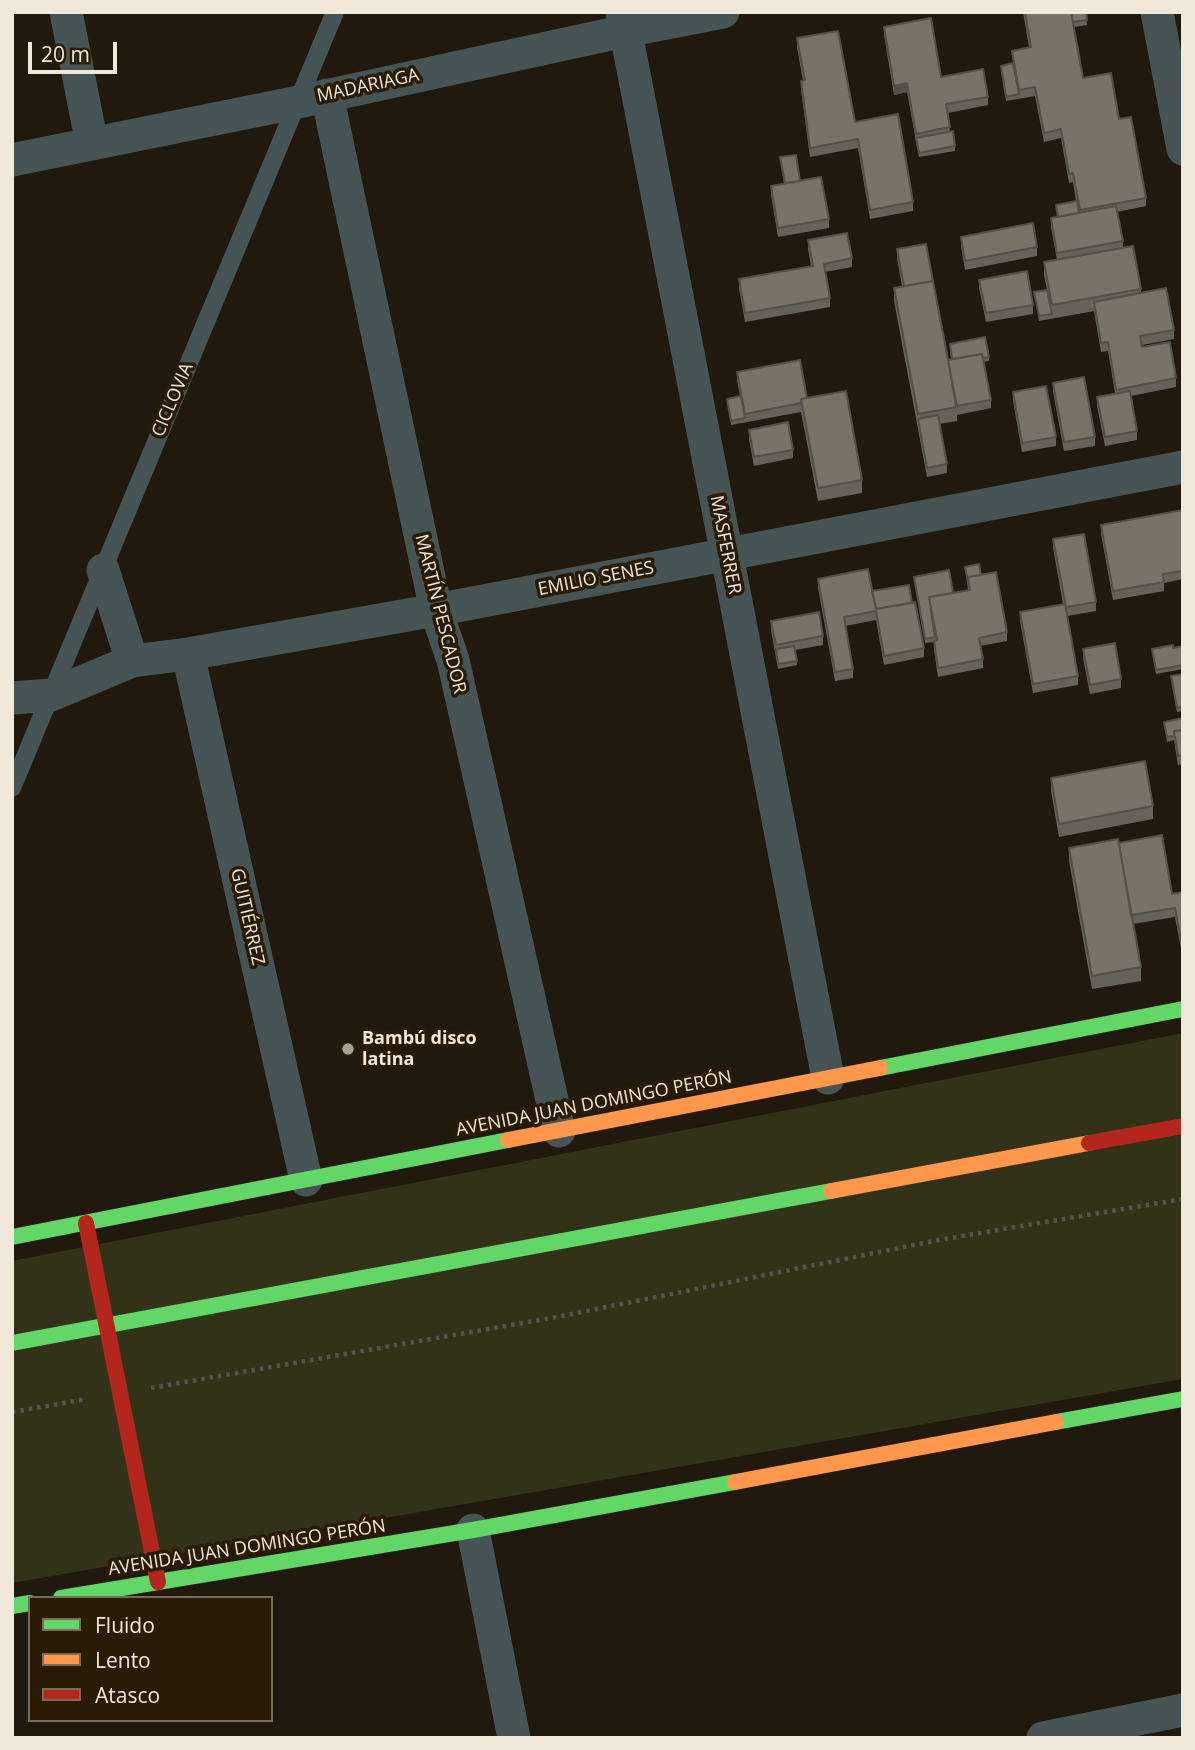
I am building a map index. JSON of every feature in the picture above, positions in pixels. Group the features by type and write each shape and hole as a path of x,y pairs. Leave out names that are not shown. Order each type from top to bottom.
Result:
{"main road":[{"name":"AVENIDA JUAN DOMINGO PERÓN","path":"12,1237 1183,1009"},
{"path":"12,1343 1183,1126"},
{"path":"86,1223 158,1582"},
{"name":"AVENIDA JUAN DOMINGO PERÓN","path":"73,1596 473,1531 1183,1399"}],"street":[{"path":"66,12 92,144"},
{"name":"MADARIAGA","path":"12,160 313,98 624,21 723,12"},
{"path":"1157,12 1183,149"},
{"name":"MASFERRER","path":"624,21 828,1078"},
{"name":"MARTÍN PESCADOR","path":"313,98 436,610 453,660 559,1131"},
{"name":"EMILIO SENES","path":"12,698 51,695 132,661 188,654 436,610 1183,467"},
{"path":"103,570 132,661"},
{"name":"GUITIÉRREZ","path":"188,654 306,1180"},
{"path":"473,1531 514,1738"},
{"path":"1043,1738 1183,1710"}],"lane":[{"name":"CICLOVIA","path":"12,788 103,570 313,98 335,12"}],"path":[{"path":"12,1412 558,1317 944,1239 1183,1199"}],"shaded area":[{"path":"1183,1033 1183,1379 12,1583 12,1261"}],"building":[{"path":"1025,12 1071,12 1083,78 1111,73 1119,119 1131,117 1146,198 1080,210 1073,173 1069,174 1061,129 1044,133 1035,87 1019,90 1012,51 1031,47"},
{"path":"1071,12 1086,12 1087,20 1073,22"},
{"path":"931,18 941,77 983,69 988,97 946,104 950,127 916,134 907,83 894,86 884,27"},
{"path":"838,31 855,122 898,114 913,202 870,210 858,139 810,148 801,81 805,80 797,38"},
{"path":"1013,63 1019,94 1006,97 1001,66"},
{"path":"953,131 955,146 919,153 916,138"},
{"path":"796,155 800,181 785,183 780,157"},
{"path":"821,177 829,219 778,228 771,186"},
{"path":"1077,201 1079,213 1058,217 1056,205"},
{"path":"1116,206 1123,241 1057,253 1051,218"},
{"path":"1033,223 1037,247 965,261 961,237"},
{"path":"847,233 852,258 824,264 830,298 745,313 739,279 813,266 808,240"},
{"path":"926,244 933,281 904,286 897,249"},
{"path":"1133,246 1141,289 1052,305 1044,262"},
{"path":"1027,271 1033,305 986,313 979,280"},
{"path":"933,281 957,407 918,414 894,288"},
{"path":"1166,288 1174,330 1140,336 1142,347 1170,342 1176,378 1116,390 1108,342 1101,343 1094,302"},
{"path":"1047,290 1052,314 1039,316 1034,292"},
{"path":"985,337 989,357 983,358 982,354 952,359 950,344"},
{"path":"982,354 991,400 956,406 948,360"},
{"path":"800,360 807,398 801,399 801,403 745,414 737,372"},
{"path":"1084,377 1095,437 1064,442 1053,383"},
{"path":"1046,386 1056,437 1022,443 1013,392"},
{"path":"846,391 862,480 818,488 801,399"},
{"path":"1130,391 1137,431 1105,437 1097,397"},
{"path":"741,396 745,418 731,421 727,399"},
{"path":"938,415 947,464 927,468 918,419"},
{"path":"788,422 793,450 754,457 749,430"},
{"path":"1183,510 1183,571 1163,574 1164,582 1113,591 1101,525"},
{"path":"1084,534 1096,602 1066,607 1053,539"},
{"path":"979,564 981,575 968,577 968,582 965,567"},
{"path":"868,569 876,609 915,602 924,648 884,656 876,611 844,617 853,669 835,672 818,579"},
{"path":"949,570 953,593 929,597 935,637 925,639 914,577"},
{"path":"996,572 1007,632 979,638 983,659 938,668 934,641 937,640 929,597 970,590 968,577"},
{"path":"909,585 912,603 876,609 872,591"},
{"path":"1065,604 1078,676 1033,684 1020,612"},
{"path":"819,612 823,636 776,645 771,621"},
{"path":"1115,643 1121,679 1090,685 1083,649"},
{"path":"1173,645 1173,648 1183,646 1183,665 1156,670 1152,649"},
{"path":"794,646 797,661 778,664 776,649"},
{"path":"1183,674 1183,706 1177,708 1171,676"},
{"path":"1183,718 1183,730 1174,731 1174,736 1167,737 1164,722"},
{"path":"1183,730 1183,755 1178,756 1174,731"},
{"path":"1145,761 1153,806 1059,824 1051,778"},
{"path":"1162,835 1172,894 1183,892 1183,950 1175,908 1131,915 1119,843"},
{"path":"1118,839 1141,967 1092,976 1069,848"}],"traffic: fast":[{"path":"880,1068 1183,1009"},
{"path":"12,1237 508,1140"},
{"path":"12,1343 831,1191"},
{"path":"1056,1422 1183,1399"},
{"path":"73,1596 473,1530 735,1482"},
{"path":"12,1606 28,1603"}],"traffic: slow":[{"path":"508,1140 880,1068"},
{"path":"831,1191 1089,1143"},
{"path":"735,1482 1056,1422"}],"traffic: jam":[{"path":"1089,1143 1183,1126"},
{"path":"86,1223 158,1582"}],"place":[{"name":"Bambú disco latina","path":"348,1049"}]}
